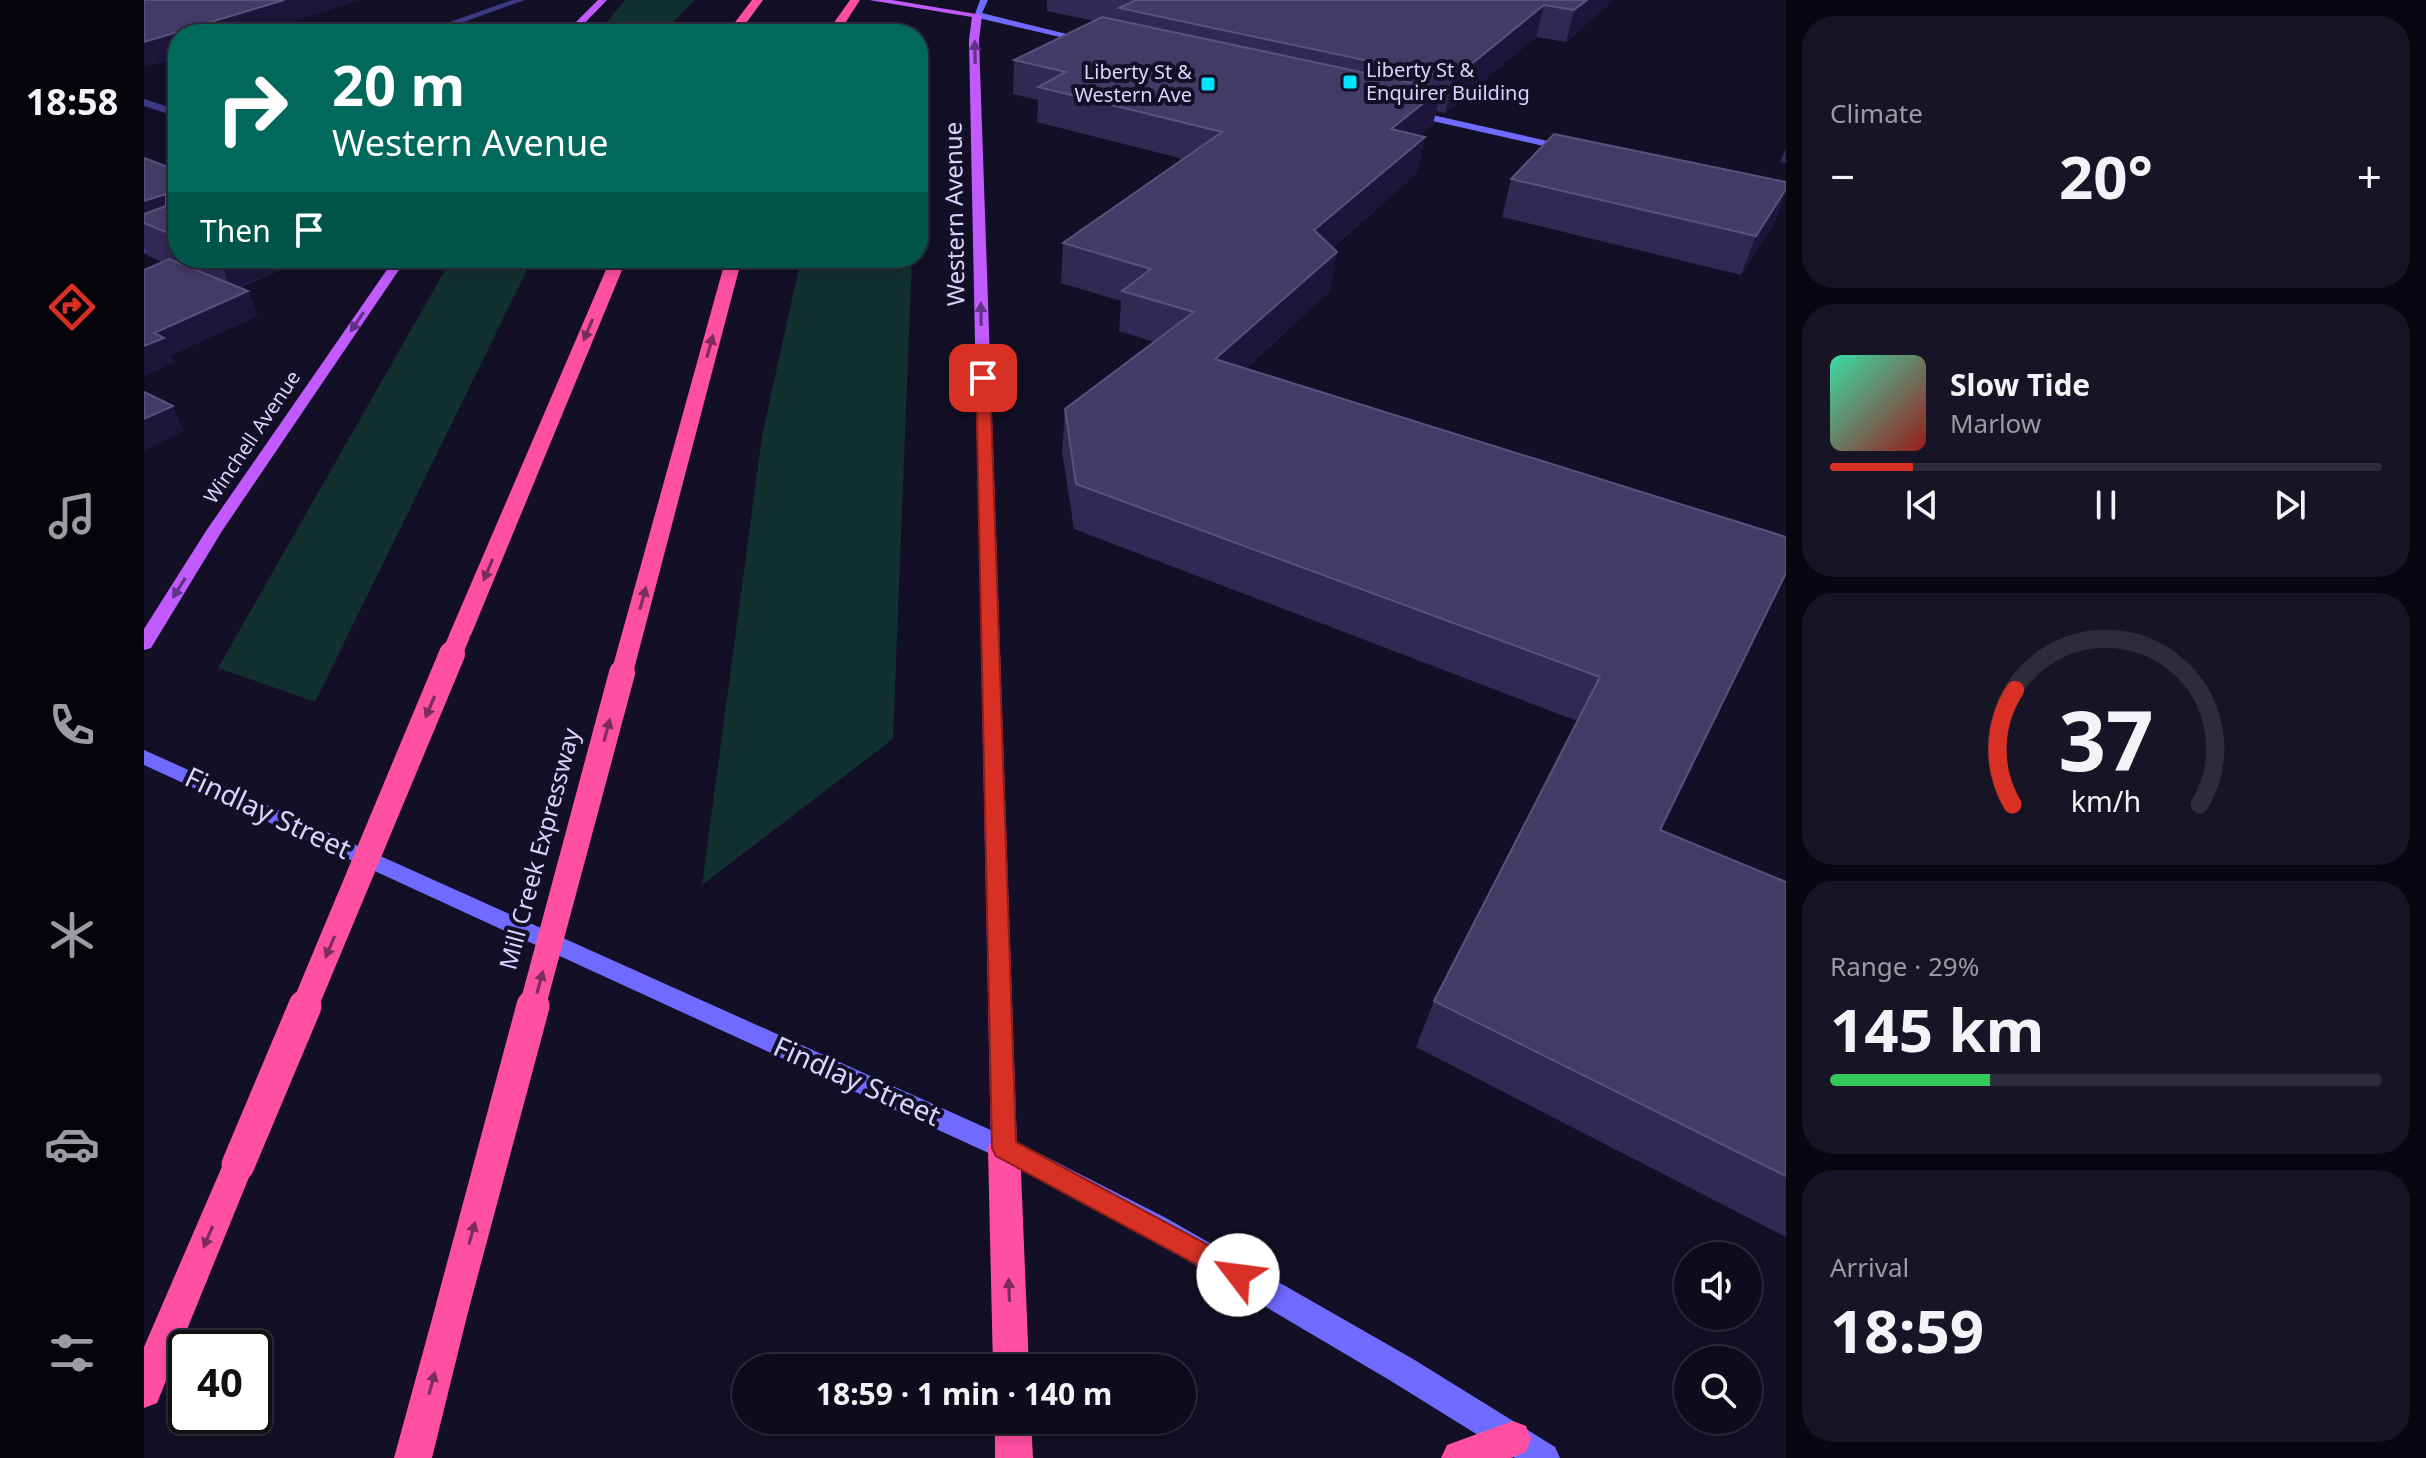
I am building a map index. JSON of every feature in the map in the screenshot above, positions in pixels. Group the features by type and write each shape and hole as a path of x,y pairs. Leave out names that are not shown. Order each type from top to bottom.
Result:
{"highway":[{"path":"740,24 758,0"},
{"path":"839,24 855,0"},
{"path":"144,1390 615,268"},
{"name":"Mill Creek Expressway","path":"413,1458 731,268"},
{"path":"1004,1148 1011,1354"},
{"path":"1013,1434 1014,1458"},
{"path":"1460,1458 1528,1448"}],"main road":[{"path":"579,24 603,0"},
{"path":"873,0 910,8 980,8"},
{"path":"945,0 980,8"},
{"name":"Western Avenue","path":"980,8 975,52 1004,1148"},
{"name":"Winchell Avenue","path":"144,644 214,531 394,268"}],"street":[{"path":"450,24 521,0"},
{"path":"980,8 1095,42"},
{"path":"144,102 168,110"},
{"path":"1395,110 1582,152"},
{"path":"144,250 168,241"},
{"name":"Findlay Street","path":"144,757 1004,1148 1156,1227 1402,1370 1528,1448"}],"green space":[{"path":"625,0 695,0 671,24 605,24"},
{"path":"446,268 528,268 315,702 218,668"},
{"path":"799,268 912,268 893,739 702,885 762,436"}],"building":[{"path":"144,0 284,0 204,24 168,24 168,35 144,42"},
{"path":"1136,0 1587,0 1574,10 1544,5 1453,79 1119,8"},
{"path":"1102,17 1441,89 1391,129 1425,137 1314,230 1337,252 1215,359 1786,537 1786,573 1660,830 1786,882 1786,1176 1434,1001 1600,677 1076,484 1065,409 1194,312 1122,291 1151,269 1063,243 1222,132 1038,87 1066,72 1014,60"},
{"path":"1554,134 1786,182 1786,189 1756,236 1511,179"},
{"path":"144,158 168,167 168,233 144,223 144,214 166,206 166,194 144,201"},
{"path":"168,259 168,268 191,268 248,291 154,333 164,338 144,346 144,270"},
{"path":"144,392 173,406 144,419"}],"place":[{"name":"Liberty St & Enquirer Building","path":"1350,82"},
{"name":"Liberty St & Western Ave","path":"1208,84"}],"route":[{"path":"983,378 1004,1148 1156,1227 1238,1275"}]}
